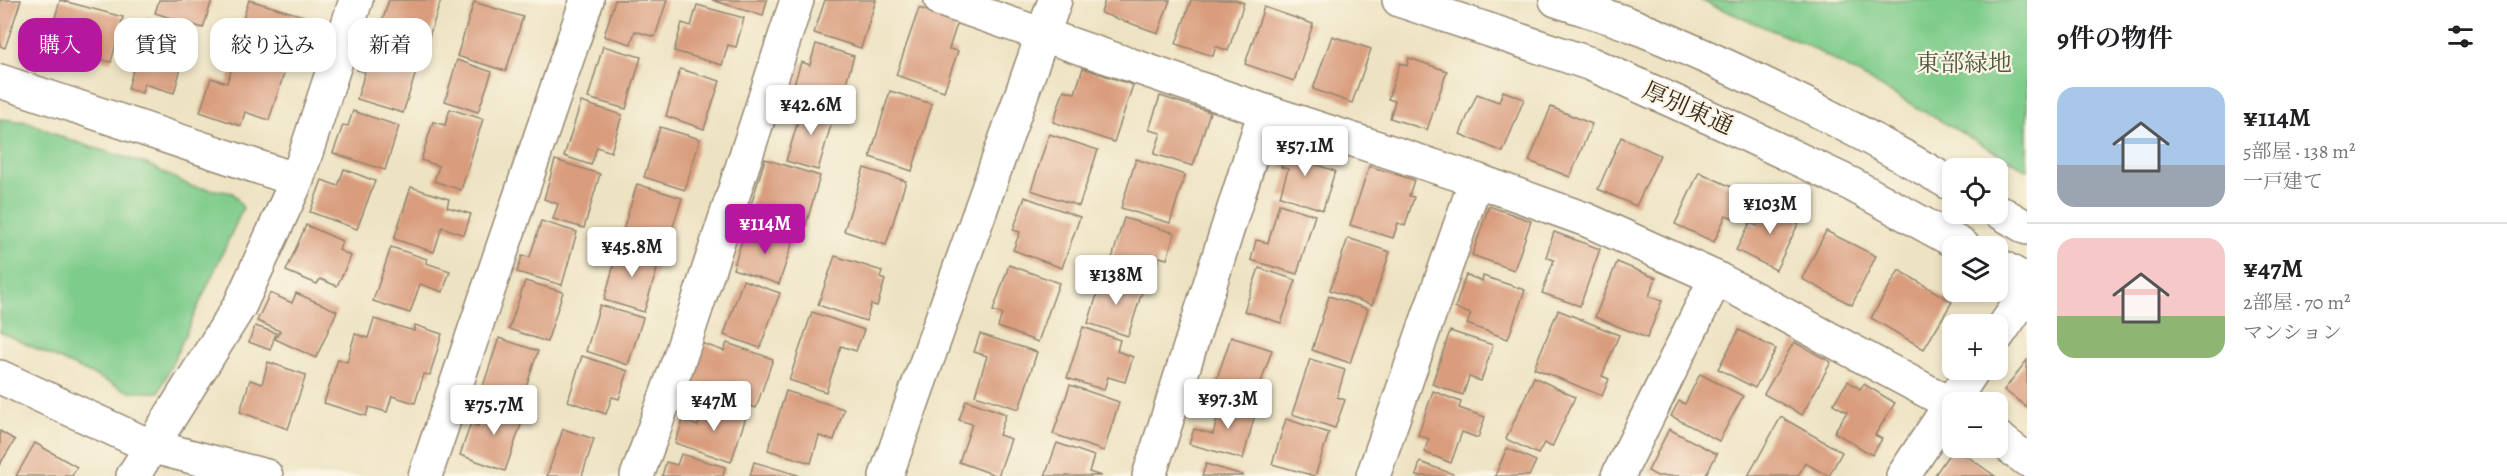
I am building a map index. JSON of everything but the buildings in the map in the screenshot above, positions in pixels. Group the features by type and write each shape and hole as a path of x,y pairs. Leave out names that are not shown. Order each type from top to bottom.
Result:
{"street":[{"path":"133,476 240,305 297,180 356,0"},
{"path":"424,476 587,0"},
{"path":"637,476 680,357 798,0"},
{"path":"941,0 1265,111 1476,180 1587,220 1716,278 1942,399"},
{"path":"886,476 1054,0"},
{"name":"厚別東通","path":"1399,0 1591,64 1851,184 1945,236"},
{"path":"1556,0 1633,26 1775,90 1888,147 1942,179"},
{"path":"0,81 297,180"},
{"path":"1149,476 1265,111"},
{"path":"1373,476 1476,180"},
{"path":"2008,217 2027,228"},
{"path":"2008,271 2027,281"},
{"path":"1618,476 1716,278"},
{"path":"2008,321 2027,293"},
{"path":"0,377 150,446 266,476"},
{"path":"1903,476 1942,419"},
{"path":"2008,446 2027,460"}],"green space":[{"name":"東部緑地","path":"1700,0 2027,0 2027,170 2008,158 1809,46"},
{"path":"0,119 29,122 66,139 149,165 190,186 233,193 243,208 159,392 130,392 0,332"}]}
